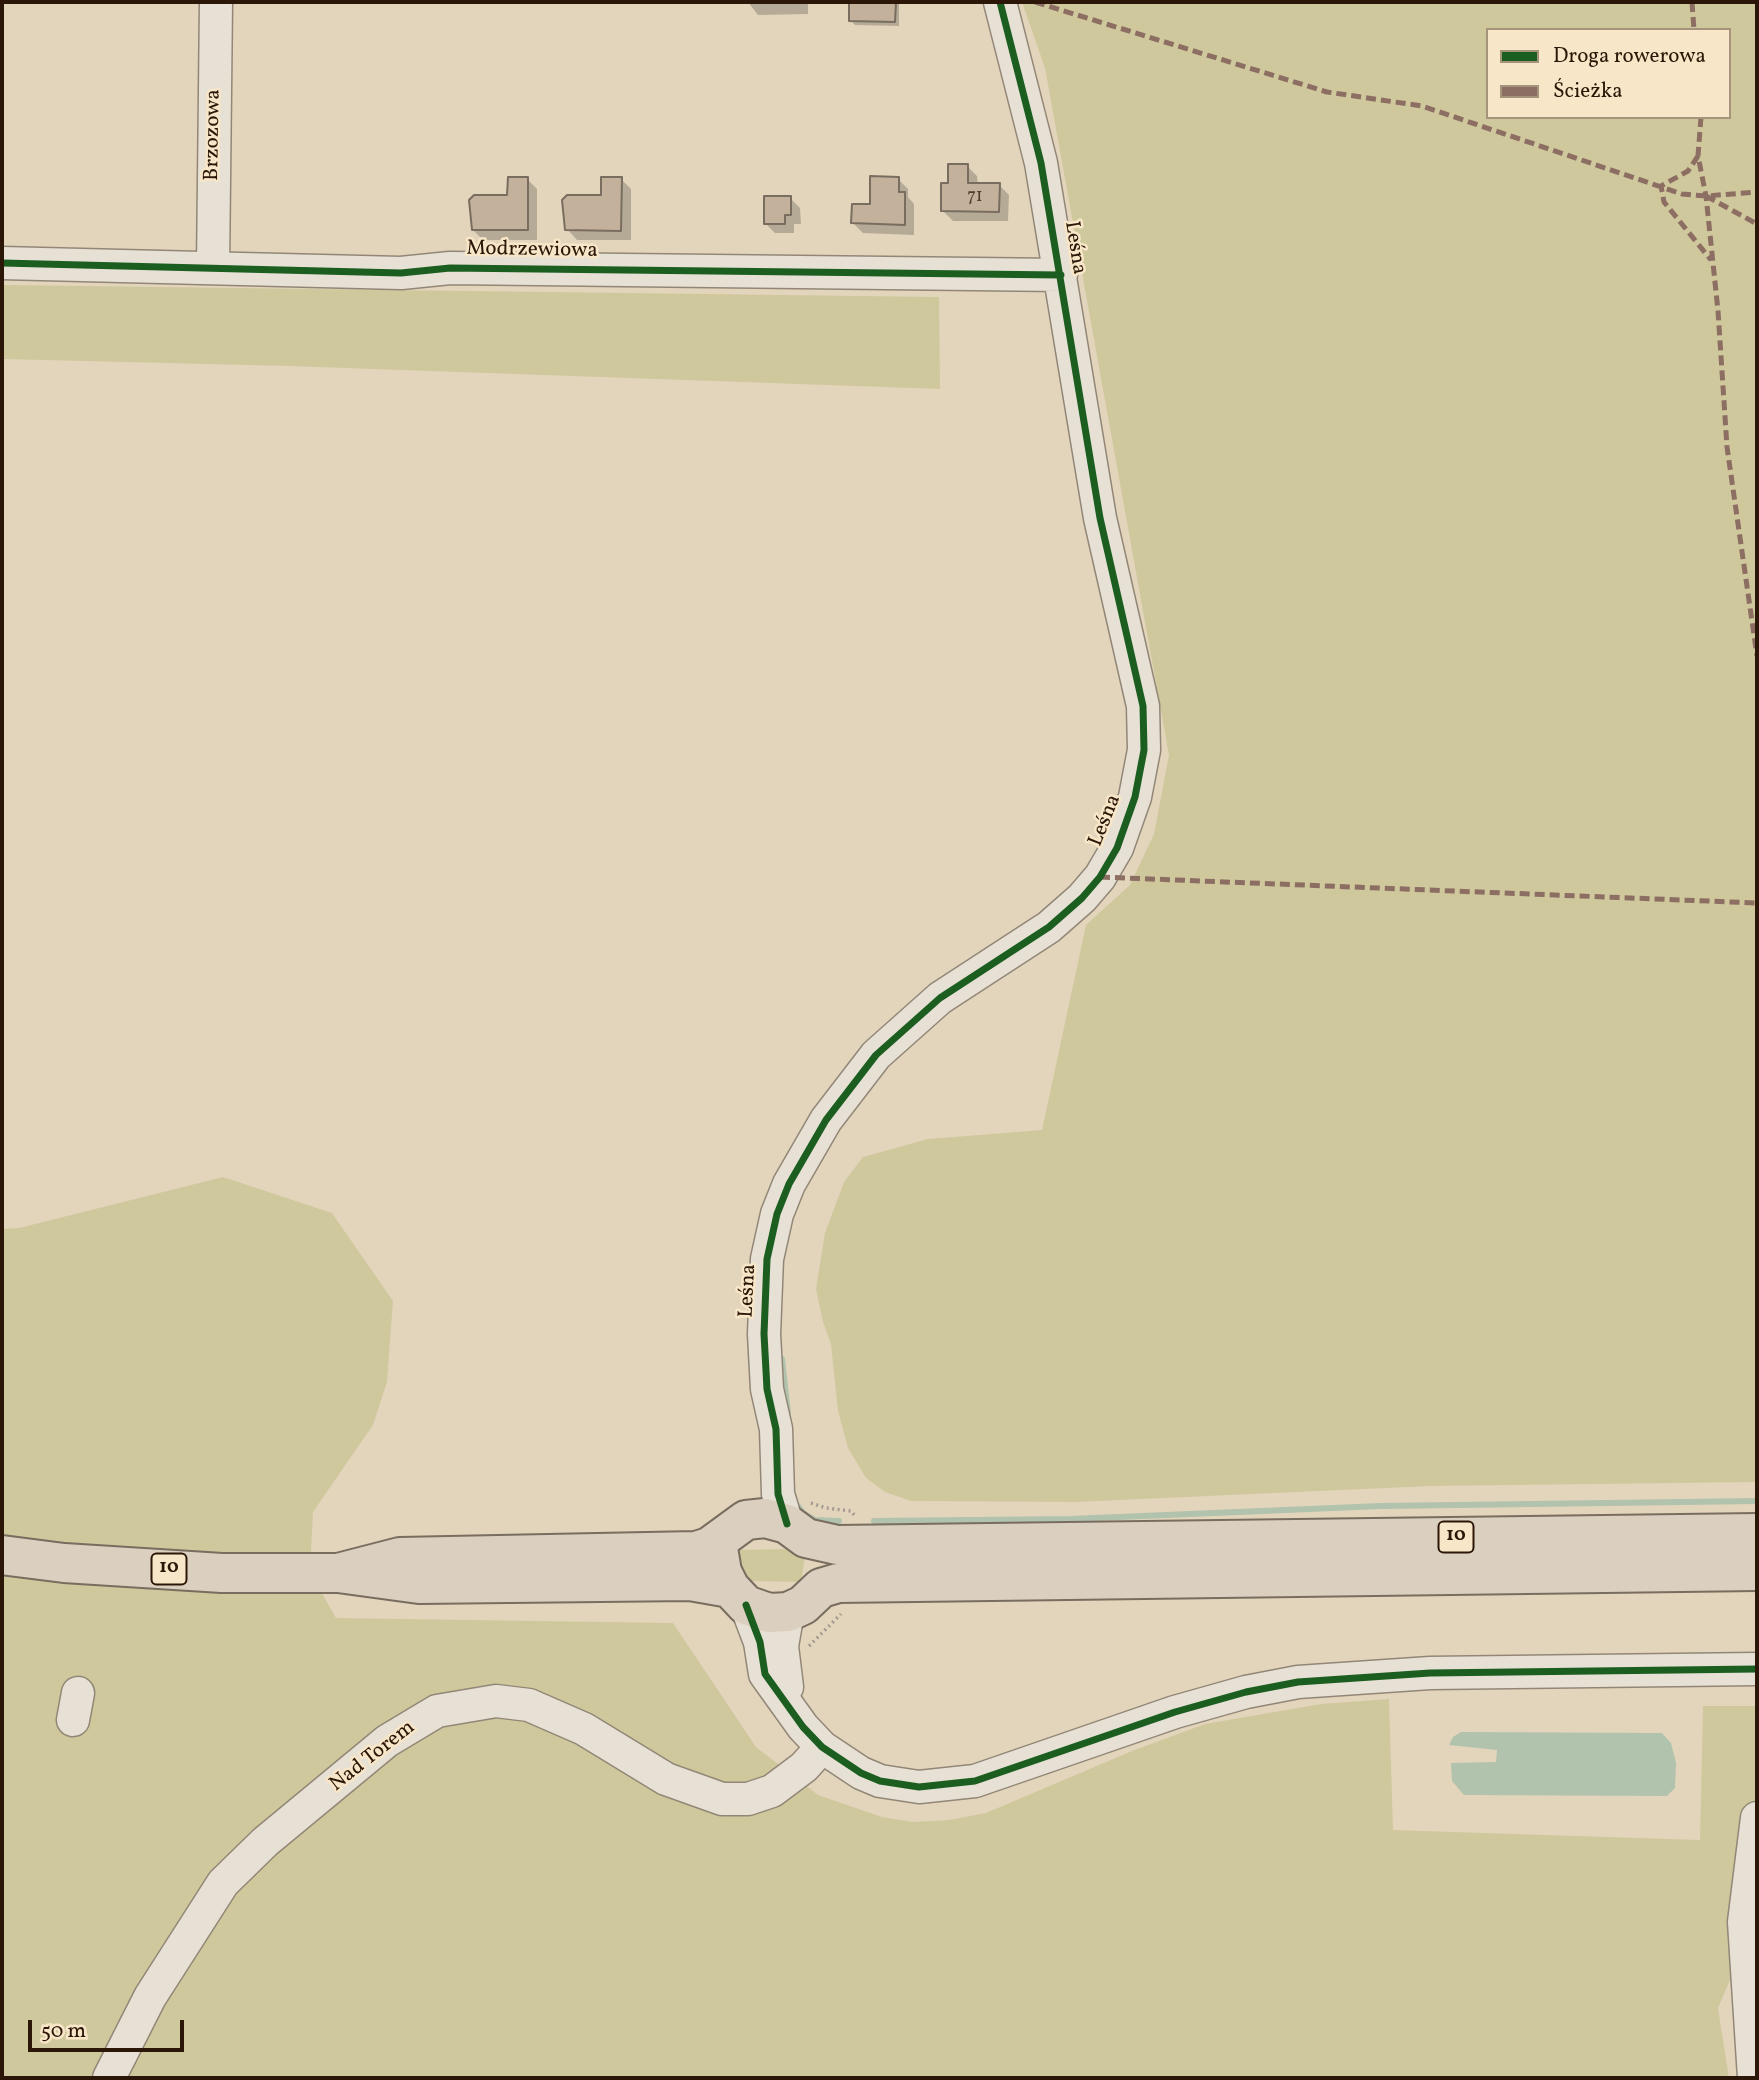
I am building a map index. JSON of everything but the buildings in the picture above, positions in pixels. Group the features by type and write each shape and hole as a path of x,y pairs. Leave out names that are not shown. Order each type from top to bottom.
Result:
{"highway":[{"name":"10","path":"338,1573 400,1557 696,1551 731,1531 765,1517 800,1520 837,1545 1757,1533"},
{"path":"800,1520 817,1559 803,1602"},
{"path":"731,1531 722,1572 738,1596"},
{"name":"10","path":"2,1555 64,1563 222,1573 338,1573 419,1584 690,1581 738,1596 769,1613 803,1602 838,1583 1757,1571"}],"street":[{"name":"Brzozowa","path":"212,268 216,2"},
{"name":"Leśna","path":"800,1520 778,1494 776,1429 767,1389 764,1334 767,1259 777,1214 789,1184 826,1120 876,1055 940,998 1049,927 1083,898 1100,877 1117,848 1135,797 1144,750 1143,706 1100,518 1041,163 1000,2"},
{"name":"Modrzewiowa","path":"2,263 401,273 450,268 1061,275"},
{"name":"Leśna","path":"731,1531 756,1492 758,1439 767,1389"},
{"path":"738,1596 760,1642 765,1674 822,1747 841,1762 880,1781 919,1787 975,1781 1175,1712 1246,1692 1298,1682 1430,1673 1757,1669"},
{"path":"788,1706 782,1646 803,1602"},
{"name":"Nad Torem","path":"109,2078 150,1997 223,1883 265,1842 387,1741 437,1711 496,1701 529,1705 584,1728 666,1779 722,1799 748,1799 772,1791 804,1767 822,1747"},
{"path":"1754,2078 1744,1922 1757,1818"}],"path":[{"path":"800,1520 818,1507 851,1511 856,1524"}],"shaded area":[{"path":"1022,2 1757,2 1757,1482 1431,1486 1075,1502 911,1501 885,1492 866,1478 848,1448 838,1411 831,1344 816,1289 825,1233 844,1182 863,1157 928,1139 1042,1130 1086,925 1130,885 1154,834 1169,755 1045,68"},
{"path":"2,285 939,297 940,389 288,366 2,359"},
{"path":"223,1177 332,1213 393,1301 387,1382 373,1425 313,1512 310,1572 336,1618 673,1623 756,1747 818,1795 882,1817 913,1822 949,1820 986,1813 1132,1751 1205,1724 1321,1704 1389,1699 1393,1830 1700,1840 1703,1706 1757,1706 1757,1916 1718,2008 1729,2078 2,2078 2,1229 19,1228"},
{"path":"789,1549 805,1557 801,1582 747,1581 731,1558 735,1550"},
{"path":"1461,1732 1662,1733 1671,1743 1676,1763 1675,1788 1667,1796 1464,1795 1452,1781 1451,1763 1496,1762 1497,1750 1449,1745 1453,1737"}],"waterway":[{"path":"782,1359 788,1413"},
{"path":"794,1501 803,1513 815,1520 839,1521"},
{"path":"874,1521 1071,1519 1381,1506 1757,1501"}],"marked path":[{"path":"1035,2 1327,92 1422,106 1682,194 1706,196 1757,192"},
{"path":"1692,2 1694,28"},
{"path":"1701,119 1698,156 1706,196 1718,311 1727,447 1757,656"},
{"path":"1698,156 1688,171 1661,186 1664,202 1711,260"},
{"path":"1706,196 1757,224"},
{"path":"1100,877 1757,903"}],"cycle path":[{"path":"787,1524 778,1494 776,1429 767,1389 764,1334 767,1259 777,1214 789,1184 826,1120 876,1055 940,998 1049,927 1082,898 1100,877 1117,848 1135,797 1144,750 1143,706 1100,518 1041,163 1000,2"},
{"path":"2,263 401,273 450,268 1061,275"},
{"path":"746,1605 760,1642 765,1674 803,1727 822,1747 861,1773 880,1781 919,1787 975,1781 1175,1712 1246,1692 1298,1682 1430,1673 1757,1669"}]}
